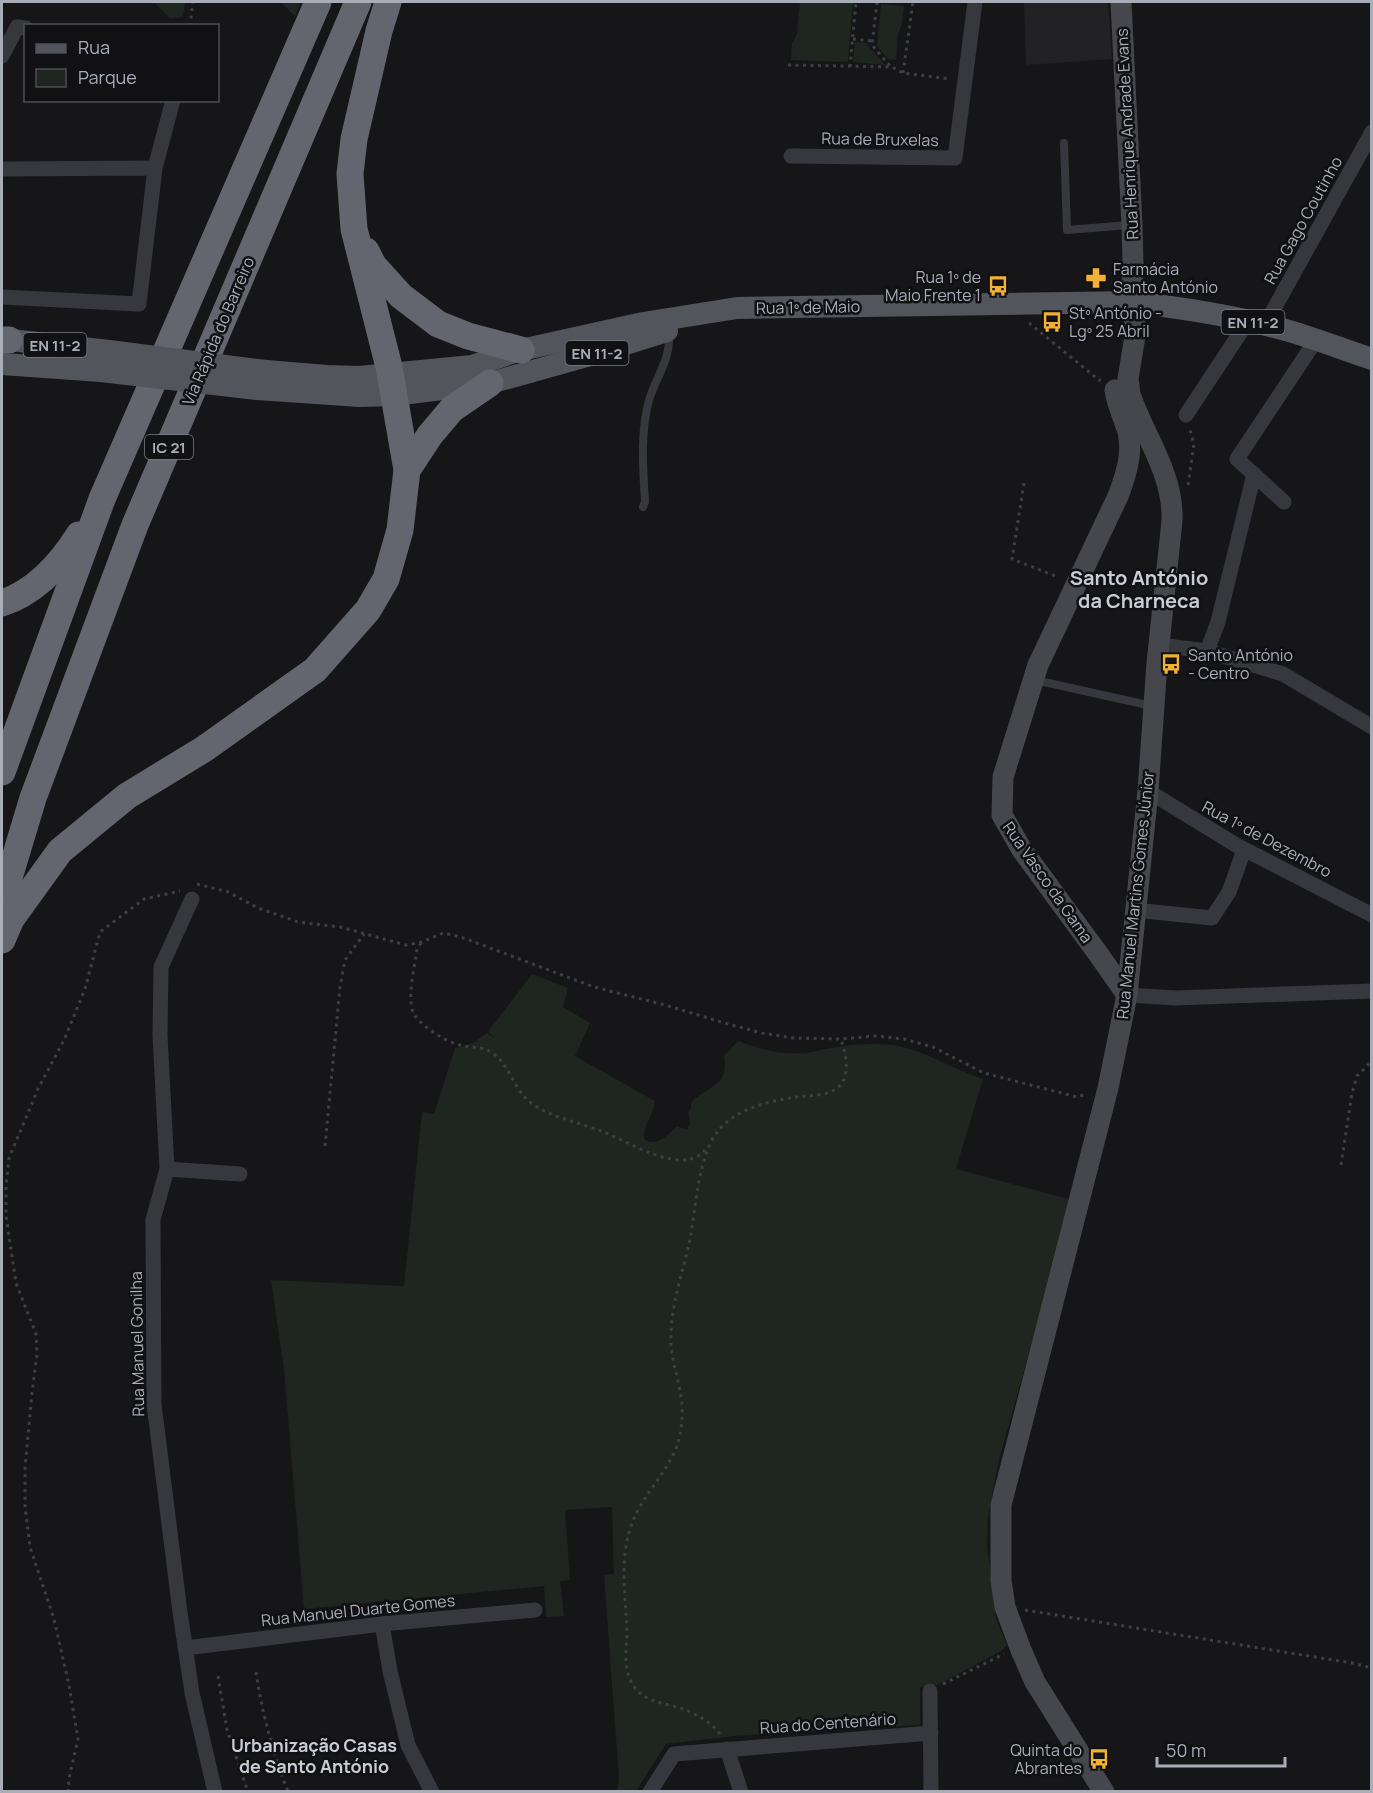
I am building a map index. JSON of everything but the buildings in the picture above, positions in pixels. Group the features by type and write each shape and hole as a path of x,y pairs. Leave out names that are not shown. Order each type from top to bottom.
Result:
{"highway":[{"name":"IC 21","path":"2,772 102,499 318,2"},
{"name":"Via Rápida do Barreiro","path":"2,901 33,798 135,525 358,2"},
{"path":"2,940 11,919 60,851 127,796 204,749 315,670 368,610 386,579 400,530 407,470 392,385 354,229 350,174 354,139 388,2"},
{"path":"354,229 373,265 387,281 401,296 438,324 468,336 520,350"},
{"path":"407,470 430,435 452,409 490,383"},
{"path":"2,603 41,582 58,565 102,499"}],"main road":[{"name":"EN 11-2","path":"1131,302 1196,309 1257,323 1371,359"},
{"name":"Rua 1º de Maio","path":"736,308 1131,302"},
{"name":"EN 11-2","path":"392,385 455,387 490,383 587,356 736,308"},
{"name":"EN 11-2","path":"3,346 262,380 360,396 392,385 472,366 520,350 643,322 736,308"}],"street":[{"name":"Rua de Bruxelas","path":"791,156 955,158 975,2"},
{"name":"Rua Henrique Andrade Evans","path":"1121,2 1132,225 1131,302"},
{"path":"2,56 17,27 24,28"},
{"path":"2,297 139,304 155,168 172,102"},
{"name":"Rua Gago Coutinho","path":"1186,415 1257,323 1371,132"},
{"path":"2,169 155,168"},
{"path":"1129,468 1128,434 1115,393 1114,377 1121,328 1131,302"},
{"name":"Rua Manuel Martins Gomes Júnior","path":"1104,1791 1035,1682 1005,1607 1001,1580 1001,1505 1108,1088 1127,995 1172,521 1171,500 1162,468 1134,408 1130,394 1128,379 1136,330 1131,302"},
{"path":"455,387 573,349 584,336"},
{"path":"1284,502 1237,459 1316,340"},
{"path":"1129,468 1143,460 1149,460 1162,468"},
{"name":"Rua Vasco da Gama","path":"1127,995 1022,850 1002,815 1003,777 1033,680 1048,642 1119,494 1129,468"},
{"path":"1207,651 1218,622 1254,474"},
{"path":"1159,645 1207,651 1283,674 1371,727"},
{"name":"Rua 1º de Dezembro","path":"1148,791 1244,850 1371,914"},
{"path":"1135,910 1212,918 1229,892 1244,850"},
{"name":"Rua Manuel Gonilha","path":"192,899 161,967 160,1035 167,1169 153,1220 154,1404 192,1693 215,1791"},
{"path":"1127,995 1186,998 1371,991"},
{"path":"167,1169 240,1174"},
{"name":"Rua Manuel Duarte Gomes","path":"185,1648 382,1624 535,1610"},
{"path":"382,1624 390,1671 408,1745 432,1791"},
{"path":"930,1691 932,1791"},
{"name":"Rua do Centenário","path":"651,1791 674,1754 931,1732"},
{"path":"727,1749 741,1791"}],"lane":[{"path":"1064,143 1067,230 1132,225"},
{"path":"643,507 645,502 643,437 646,414 668,354 669,330"},
{"path":"1033,680 1154,707"}],"path":[{"path":"190,24 193,2"},
{"path":"850,67 856,2"},
{"path":"877,2 872,45 892,68"},
{"path":"903,73 912,2"},
{"path":"853,39 872,41"},
{"path":"788,65 892,68 903,73 965,81"},
{"path":"1029,322 1099,380 1114,377"},
{"path":"1024,483 1012,559 1076,584"},
{"path":"68,1791 78,1739 54,1619 30,1547 25,1506 26,1459 38,1354 36,1334 16,1283 6,1216 6,1186 9,1158 38,1089 64,1040 85,989 100,932 144,899 178,891 199,883 228,892 258,908 298,922 340,927 406,945 422,942 442,933 461,937 594,987 762,1033 793,1038 841,1039 876,1036 904,1039 933,1047 984,1073 1077,1096 1108,1088"},
{"path":"325,1146 340,987 345,960 364,934"},
{"path":"422,942 417,949 411,999 413,1014 429,1028 443,1038 461,1046 473,1046 492,1053 503,1063 527,1100 540,1109 674,1160 693,1160 705,1152 719,1129 728,1120 746,1110 780,1100 825,1094 837,1088 846,1070 841,1039"},
{"path":"1341,1165 1352,1093 1357,1076 1371,1061"},
{"path":"714,1136 702,1165 689,1240 674,1304 671,1350 682,1399 680,1432 675,1452 643,1502 632,1524 625,1548 624,1601 627,1637 626,1665 634,1688 654,1702 684,1709 706,1721 725,1740 727,1749"},
{"path":"1005,1607 1352,1663 1371,1668"},
{"path":"930,1691 1007,1652"},
{"path":"256,1672 267,1726 288,1791"},
{"path":"218,1676 227,1730 248,1791"}],"shaded area":[{"path":"1024,2 1108,2 1112,59 1026,65"}],"green space":[{"path":"154,2 185,2 183,17 170,18"},
{"path":"280,2 301,2 295,16"},
{"path":"800,2 853,2 848,62 791,60 792,43 797,34"},
{"path":"881,4 904,6 902,24 898,34 896,60 888,59 877,46"},
{"path":"855,42 866,43 885,65 853,62"},
{"path":"532,974 568,988 563,1007 590,1023 575,1056 655,1101 644,1134 644,1139 648,1141 662,1139 677,1126 687,1130 690,1123 688,1112 691,1103 720,1080 725,1066 724,1056 738,1041 771,1051 788,1053 809,1053 855,1045 892,1045 927,1055 983,1079 956,1169 1069,1199 999,1460 988,1516 987,1546 996,1619 1007,1645 1001,1651 937,1685 920,1687 920,1725 735,1736 666,1744 636,1791 617,1791 619,1779 604,1575 614,1574 612,1507 565,1510 570,1580 560,1581 564,1616 546,1617 544,1586 304,1609 284,1369 271,1280 404,1286 422,1112 434,1114 455,1048 473,1043 487,1033 495,1038 488,1032"}],"place":[{"name":"Farmácia Santo António","path":"1096,278"},
{"name":"Rua 1º de Maio Frente 1","path":"998,286"},
{"name":"Stº António - Lgº 25 Abril","path":"1052,322"},
{"name":"Santo António - Centro","path":"1171,664"},
{"name":"Quinta do Abrantes","path":"1099,1759"}],"district":[{"name":"Santo António da Charneca","path":"1139,588"},
{"name":"Urbanização Casas de Santo António","path":"314,1755"}]}
